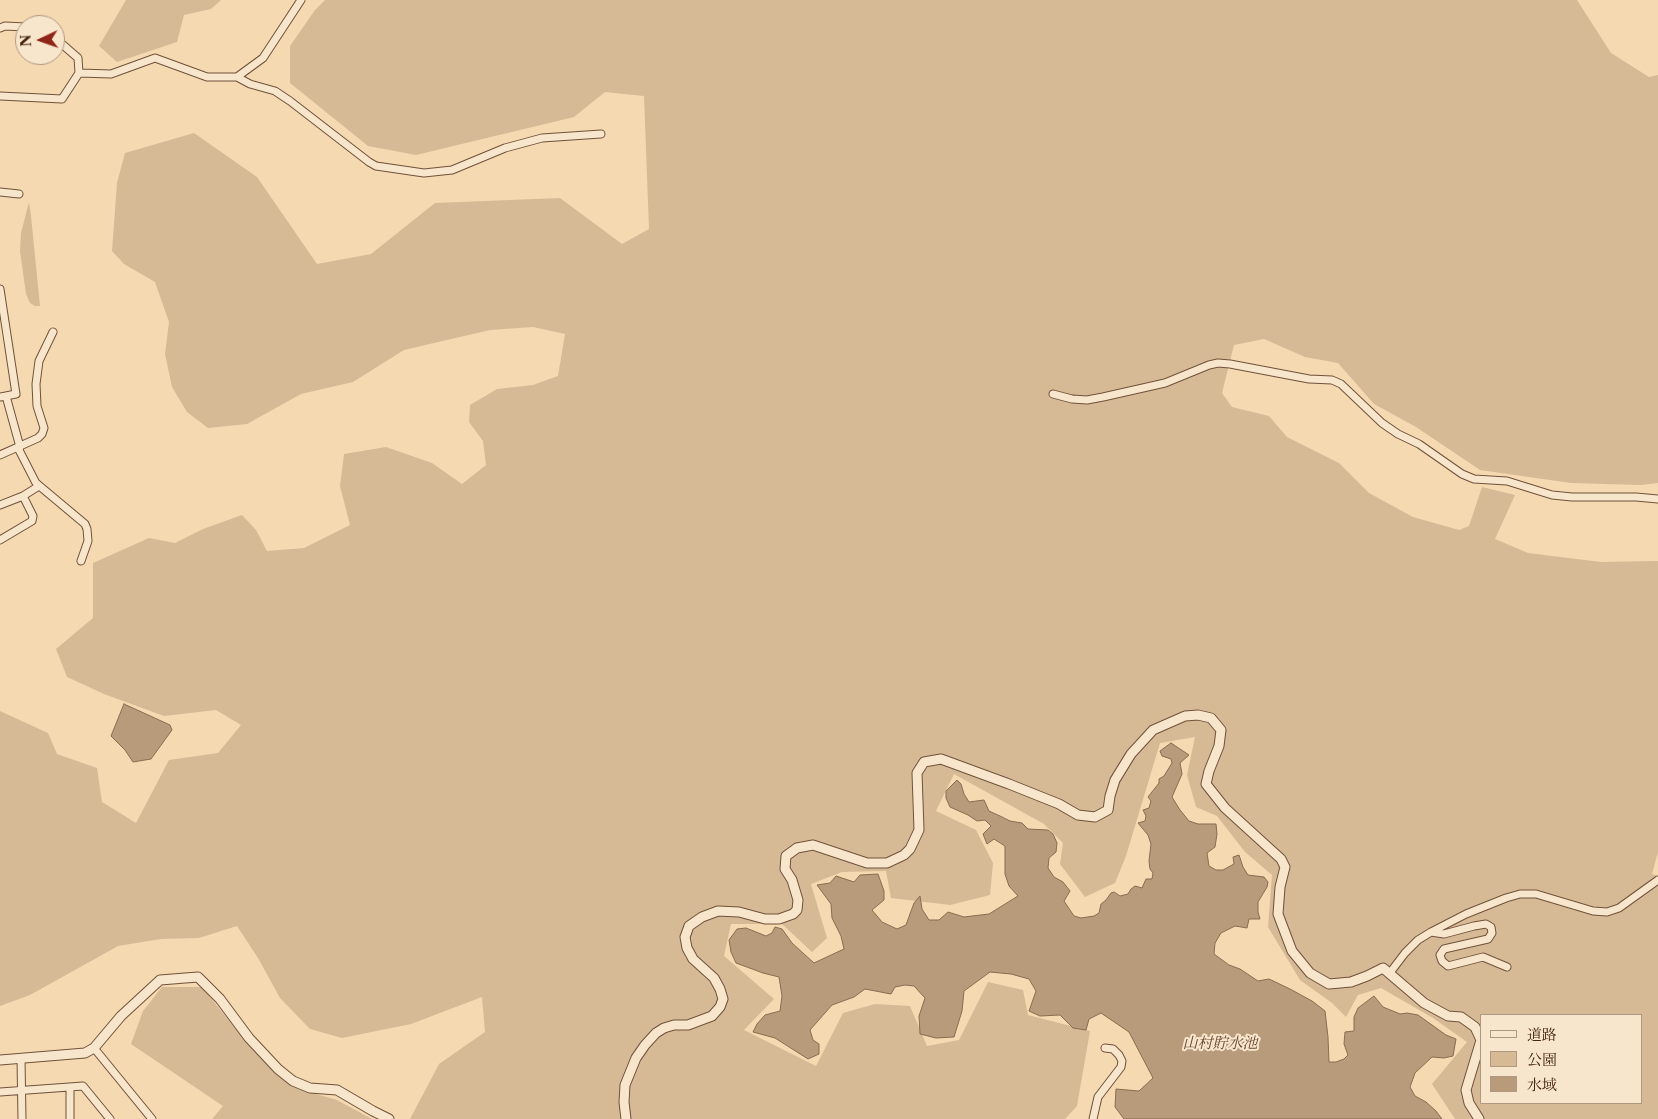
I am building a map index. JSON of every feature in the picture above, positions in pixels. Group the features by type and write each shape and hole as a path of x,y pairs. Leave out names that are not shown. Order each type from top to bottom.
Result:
{"street":[{"path":"237,77 263,58 301,0"},
{"path":"0,28 15,26"},
{"path":"0,96 62,99 79,73 78,58 65,47"},
{"path":"79,73 111,74 155,58 207,76 237,77 250,84 275,91 376,166 424,173 452,170 505,148 542,138 601,134"},
{"path":"0,192 19,194"},
{"path":"0,290 16,394 3,396 19,447 36,483 85,524 88,541 82,561"},
{"path":"0,455 38,438 42,434 44,428 37,406 36,384 39,361 53,332"},
{"path":"1053,394 1072,399 1103,398 1165,383 1208,365 1218,363 1309,379 1332,380 1341,384 1382,423 1398,434 1420,444 1462,474 1474,479 1507,481 1552,495 1658,498"},
{"path":"0,505 23,496 39,486"},
{"path":"0,540 32,521 33,516 23,496"},
{"path":"626,1119 625,1086 636,1058 645,1045 656,1033 664,1028 674,1025 688,1025 712,1016 720,1007 723,999 714,978 693,959 687,948 685,937 689,926 702,917 718,910 739,912 765,919 779,919 793,914 797,910 798,900 792,880 785,869 786,856 797,848 813,845 867,863 887,863 904,855 920,830 916,773 924,762 941,759 1026,790 1059,804 1078,815 1094,817 1108,810 1115,780 1131,754 1153,730 1185,716 1198,715 1211,718 1221,730 1219,746 1206,784 1225,808 1282,859 1285,867 1280,887 1278,914 1282,929 1292,951 1310,973 1329,984 1351,982 1383,968 1424,1003 1448,1016 1461,1016 1476,1027 1480,1037"},
{"path":"1389,974 1418,940 1466,914 1506,898 1527,893 1607,912 1619,908 1658,880"},
{"path":"1431,932 1444,934 1486,924 1491,927 1492,932 1488,939 1444,949 1440,955 1442,961 1448,966 1483,956 1507,967"},
{"path":"0,1060 70,1056 85,1053 94,1048 121,1016 160,980 198,977 220,999 249,1038 278,1069 293,1081 310,1088 337,1090 389,1119"},
{"path":"1479,1119 1469,1103 1466,1090 1480,1043"},
{"path":"94,1048 152,1119"},
{"path":"1093,1119 1098,1097 1121,1068 1122,1060 1119,1055 1113,1049 1105,1048"},
{"path":"21,1058 22,1119"},
{"path":"0,1092 83,1086 110,1119"},
{"path":"70,1087 70,1119"}],"green space":[{"path":"126,0 221,0 211,9 184,15 177,42 117,62 99,46"},
{"path":"325,0 1577,0 1611,53 1649,77 1658,75 1658,483 1641,485 1571,483 1480,470 1416,427 1374,404 1338,363 1305,357 1264,339 1234,345 1222,393 1232,407 1269,416 1287,437 1339,463 1369,493 1413,517 1459,530 1469,526 1482,487 1515,495 1495,539 1528,553 1601,562 1658,561 1658,852 1652,874 1658,876 1658,1119 1455,1119 1432,1084 1467,1042 1433,1018 1381,988 1358,995 1346,1017 1332,1003 1300,980 1268,927 1272,875 1245,852 1217,816 1196,807 1187,775 1195,737 1160,743 1126,856 1115,883 1085,897 1060,864 1063,843 1044,824 954,774 936,811 976,830 993,863 990,895 950,905 891,898 886,871 842,872 811,884 827,938 812,952 782,924 731,924 724,956 774,999 744,1030 816,1066 843,1013 875,1004 910,1006 927,1046 959,1040 988,982 1023,990 1028,1015 1090,1031 1077,1106 1065,1119 410,1119 439,1064 485,1032 482,997 411,1024 342,1038 310,1029 280,998 258,958 237,926 199,938 161,939 118,946 30,995 0,1006 0,711 48,733 57,754 97,768 102,802 136,823 169,760 218,753 241,725 216,710 164,716 104,694 67,677 56,649 93,618 93,563 149,538 175,543 203,529 242,515 256,530 267,551 304,548 350,525 340,486 344,454 386,447 432,463 462,484 486,465 483,441 469,422 470,405 497,389 533,385 558,376 565,334 533,327 490,330 404,350 353,382 301,394 247,424 208,428 187,412 172,387 165,354 169,322 155,282 124,264 112,251 117,183 125,153 194,133 257,177 317,264 371,254 435,203 560,198 622,244 649,229 644,96 605,92 574,117 416,155 368,146 290,83 290,46 315,10"},
{"path":"29,202 40,306 30,303 26,294 20,251 21,233"},
{"path":"162,987 202,987 247,1043 298,1089 337,1100 372,1119 212,1119 223,1106 131,1044 143,1011"}],"water":[{"path":"124,704 170,725 172,730 151,759 133,762 125,750 111,736"},
{"name":"山村貯水池","path":"1171,743 1189,755 1180,763 1182,774 1172,797 1189,821 1198,824 1216,824 1215,847 1207,853 1209,866 1216,870 1223,870 1234,864 1233,857 1239,855 1248,875 1264,877 1268,882 1258,902 1260,919 1249,919 1247,928 1235,926 1221,933 1215,943 1214,954 1229,965 1240,969 1258,981 1269,979 1312,1001 1325,1011 1329,1062 1336,1062 1348,1055 1344,1044 1345,1032 1354,1031 1354,1017 1358,1008 1374,996 1383,1007 1400,1014 1418,1015 1446,1035 1456,1039 1453,1056 1444,1058 1432,1057 1415,1073 1410,1087 1415,1096 1426,1102 1442,1119 1124,1119 1115,1107 1116,1089 1139,1091 1153,1078 1129,1032 1101,1013 1089,1019 1086,1030 1073,1028 1060,1015 1040,1016 1029,1011 1036,991 1029,979 1011,974 990,972 964,991 962,1011 954,1037 936,1038 920,1034 919,1016 925,998 914,986 905,985 895,987 891,994 865,989 854,997 832,1005 810,1030 813,1040 819,1044 819,1054 808,1059 775,1038 753,1032 765,1015 780,1011 782,996 779,977 736,963 731,952 729,940 737,929 746,928 766,936 772,933 775,927 782,929 792,943 814,963 844,949 841,936 832,918 831,904 817,885 830,883 836,876 854,882 860,875 878,874 884,891 884,900 872,910 882,922 897,929 906,925 914,903 920,896 922,909 929,920 939,920 948,912 964,917 989,914 1018,896 1009,886 1005,874 1005,846 994,839 987,844 983,834 991,826 985,820 977,821 950,807 946,798 946,791 957,780 961,784 969,802 984,800 989,811 1010,821 1022,823 1028,829 1048,830 1053,834 1057,843 1056,852 1049,858 1048,868 1054,877 1063,882 1070,891 1064,901 1074,916 1081,918 1094,916 1099,913 1101,904 1111,893 1114,892 1120,896 1128,894 1135,886 1142,888 1146,879 1152,879 1153,873 1150,869 1149,861 1151,844 1148,835 1138,823 1145,821 1146,816 1143,810 1149,808 1151,801 1148,797 1172,763 1171,759 1162,756 1160,751"}]}
